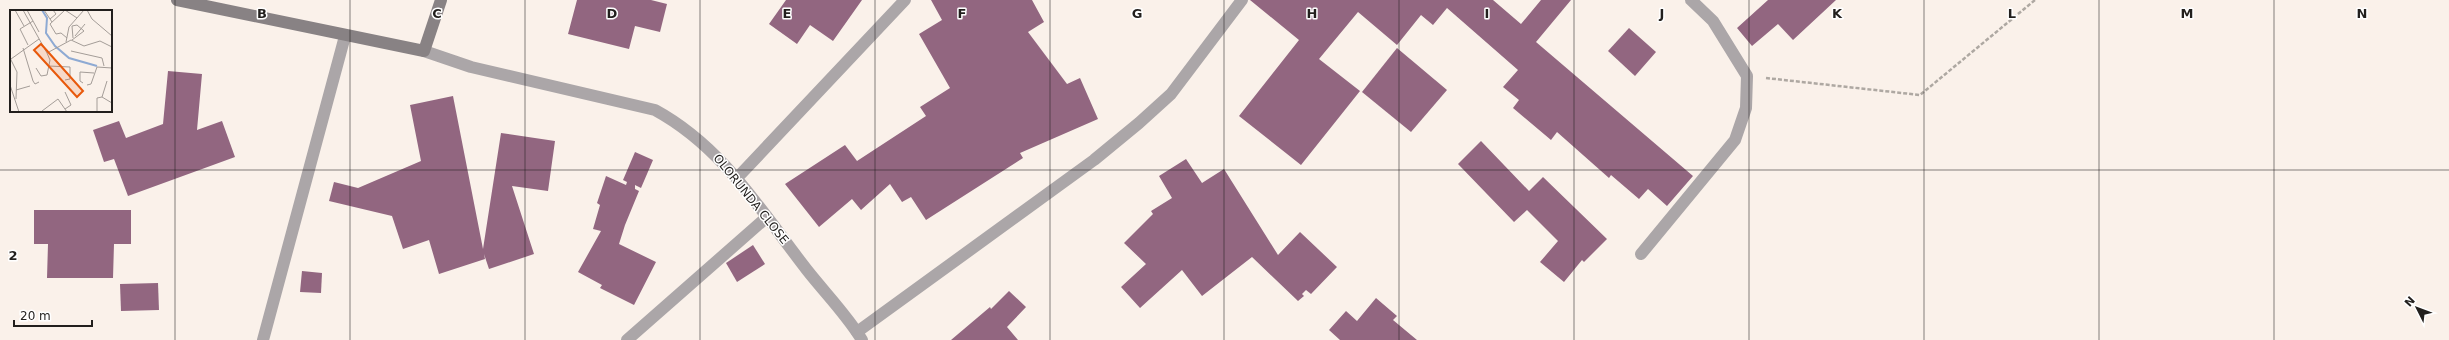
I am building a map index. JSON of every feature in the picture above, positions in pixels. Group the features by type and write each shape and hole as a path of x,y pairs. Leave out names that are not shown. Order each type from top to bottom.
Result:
{"main road":[{"path":"177,0 345,36 424,51 441,0"}],"street":[{"path":"737,178 905,0"},
{"path":"859,336 1094,160 1171,94 1242,0"},
{"path":"1642,254 1735,140 1746,108 1747,76 1713,22 1691,0"},
{"path":"263,340 345,36"},
{"name":"OLORUNDA CLOSE","path":"424,51 471,67 655,110 676,122 700,140 737,178 859,336"},
{"path":"627,340 767,217"}],"path":[{"path":"1747,76 1920,96 2035,0"}],"building":[{"path":"577,0 651,0 667,4 660,32 635,26 629,49 568,34"},
{"path":"786,0 862,0 833,41 810,25 797,44 769,24"},
{"path":"931,0 1032,0 1044,22 1028,32 1067,84 1080,78 1098,119 1020,153 1023,158 926,220 911,197 902,202 890,184 861,210 852,199 819,227 785,184 845,145 857,161 926,116 920,107 950,88 919,34 942,20"},
{"path":"1250,0 1493,0 1521,24 1541,0 1571,0 1536,42 1693,176 1667,206 1648,189 1639,199 1611,175 1609,178 1557,132 1551,140 1513,108 1519,100 1503,87 1518,70 1447,8 1433,25 1421,15 1397,45 1358,12 1319,59 1360,91 1301,165 1239,116 1299,40"},
{"path":"1768,0 1836,0 1793,40 1778,24 1752,46 1737,28"},
{"path":"1629,28 1656,52 1635,76 1608,51"},
{"path":"1397,48 1447,90 1411,132 1362,92"},
{"path":"168,71 202,74 197,130 222,121 235,157 128,196 114,159 104,162 93,130 119,121 126,138 163,124"},
{"path":"453,96 483,249 501,133 555,141 548,191 512,186 534,254 489,269 484,254 485,259 439,274 429,240 403,249 392,216 329,201 334,182 358,188 421,161 410,105"},
{"path":"1481,141 1529,191 1543,177 1607,239 1584,262 1582,260 1564,282 1540,262 1558,241 1527,210 1514,222 1458,164"},
{"path":"635,152 653,160 641,188 635,185 635,189 639,191 619,244 656,262 634,305 600,288 602,285 578,272 601,231 593,229 600,205 597,203 606,176 626,185 627,182 623,180"},
{"path":"1186,159 1202,183 1224,169 1278,255 1300,232 1337,267 1311,294 1306,290 1302,294 1304,296 1298,301 1252,257 1202,296 1182,270 1140,308 1121,287 1146,264 1124,243 1153,214 1151,211 1172,198 1159,176"},
{"path":"34,210 131,210 131,244 114,244 113,278 47,278 48,244 34,244"},
{"path":"753,245 765,264 737,282 726,263"},
{"path":"302,271 322,273 321,293 300,292"},
{"path":"158,283 159,310 121,311 120,284"},
{"path":"1009,291 1026,307 1007,327 1018,340 951,340 990,307 991,309"},
{"path":"1376,298 1397,316 1393,320 1417,340 1340,340 1329,330 1346,311 1357,321"}]}
